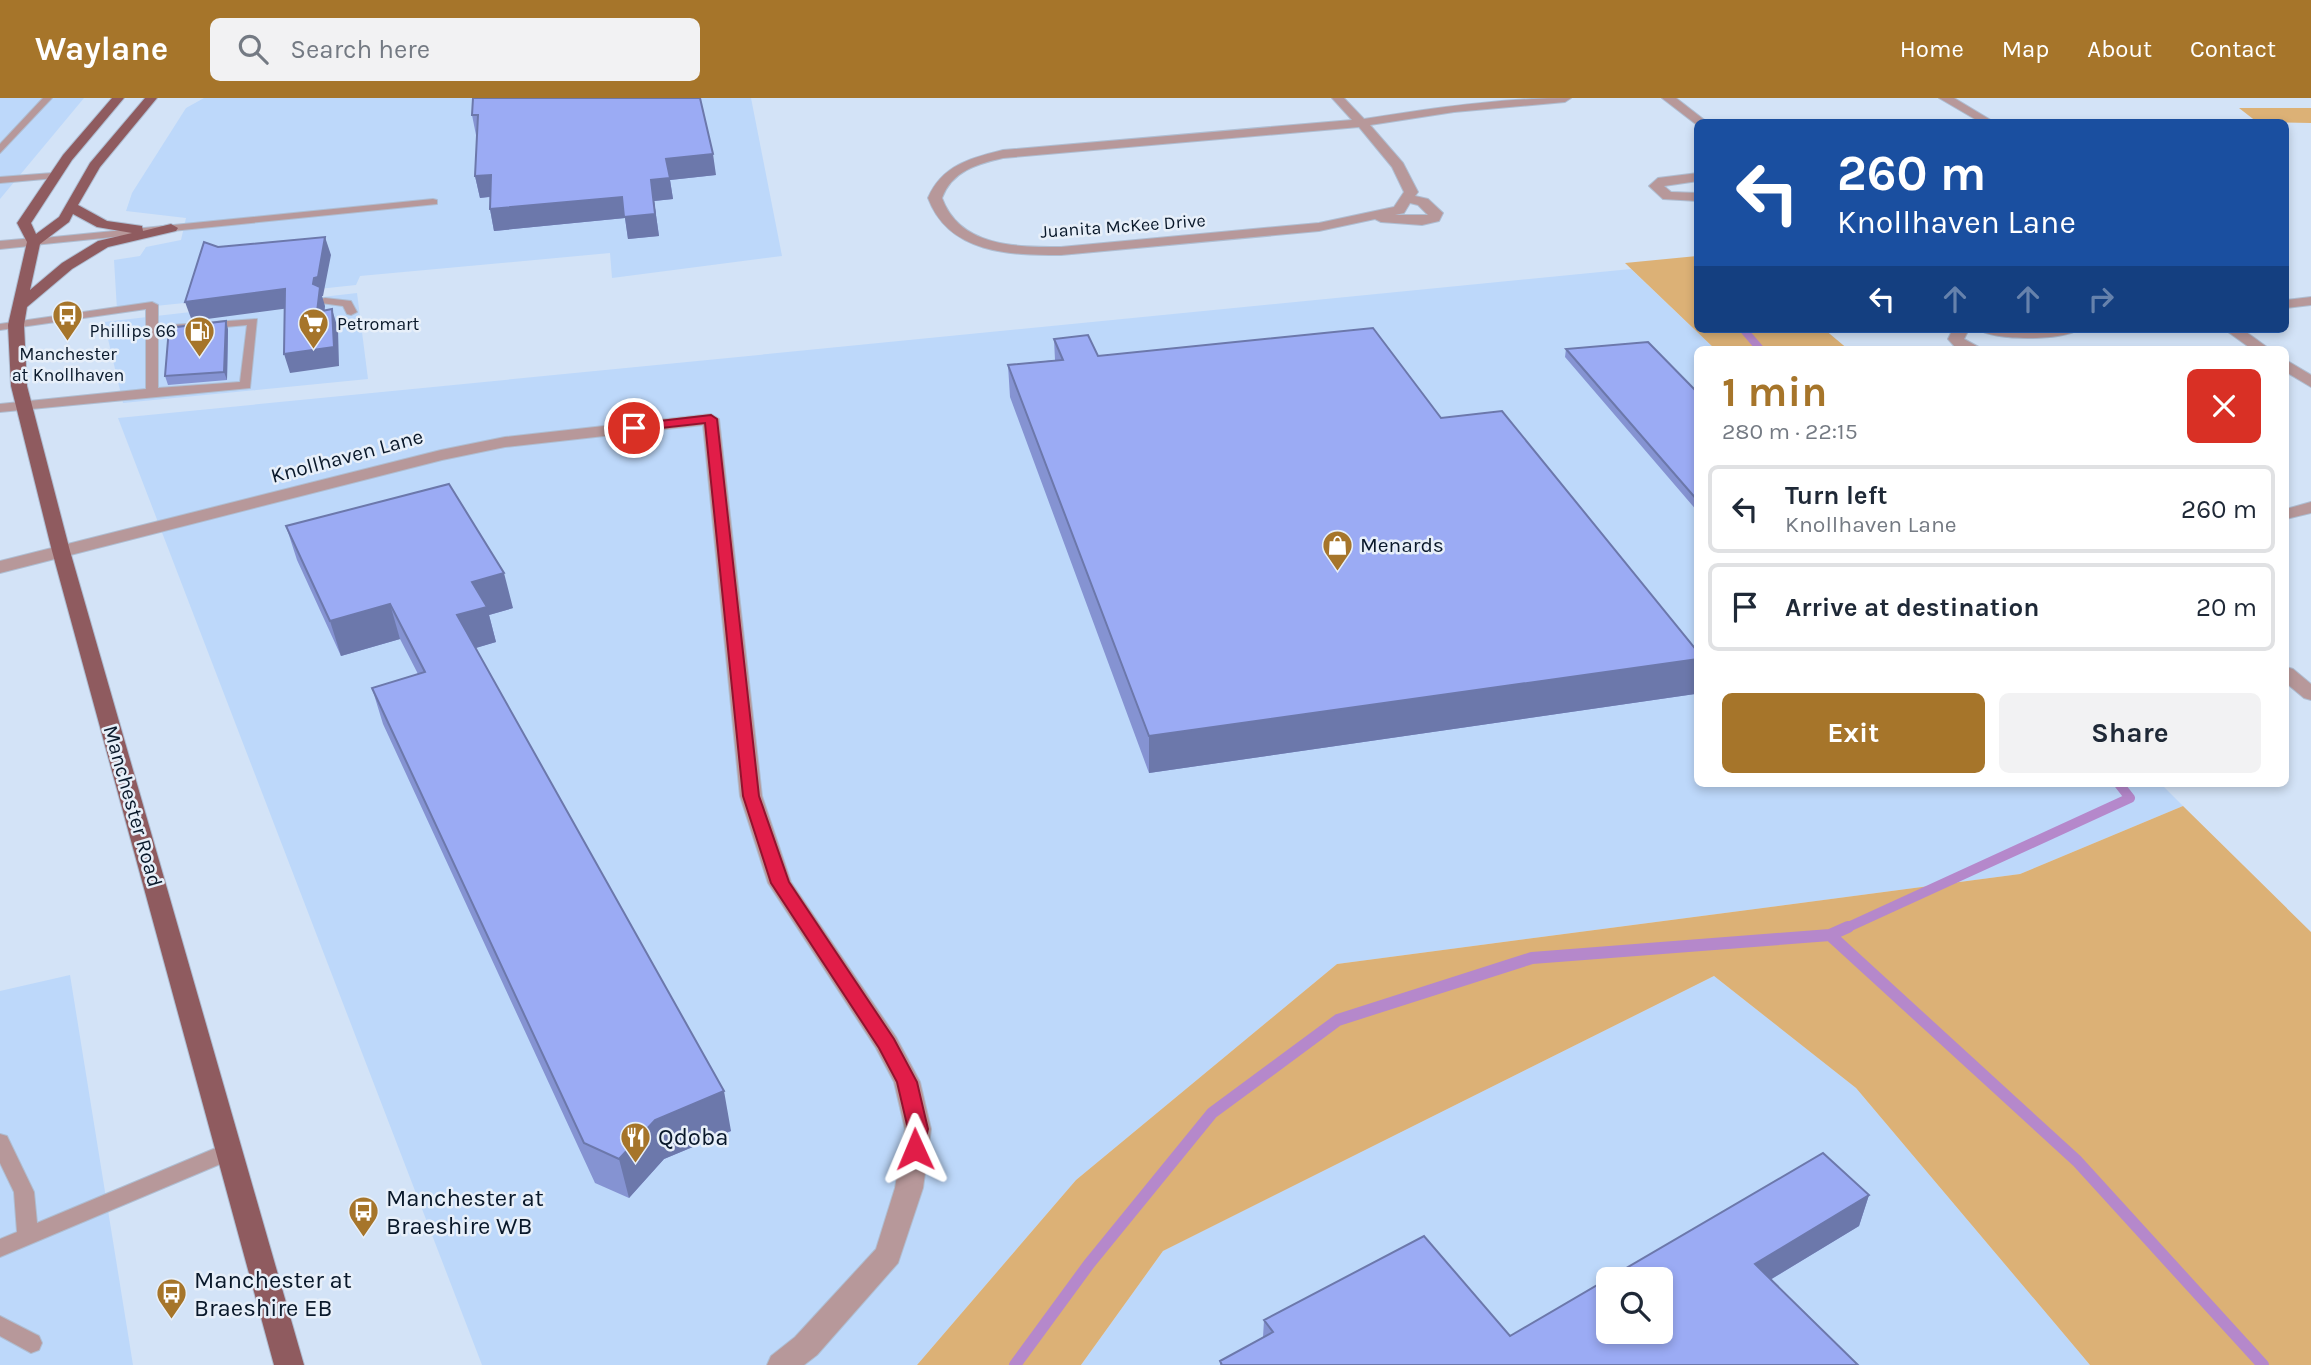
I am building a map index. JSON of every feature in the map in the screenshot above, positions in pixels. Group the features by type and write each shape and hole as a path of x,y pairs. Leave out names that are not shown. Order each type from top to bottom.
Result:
{"main road":[{"name":"Manchester Road","path":"118,98 76,144 52,176 24,223 34,242 16,325 23,405 61,551 289,1365"},
{"path":"34,242 64,219 94,166 151,98"},
{"path":"71,206 85,218 116,229 171,229"},
{"path":"18,307 67,266 103,244 171,229"}],"street":[{"path":"1338,98 1407,179 1410,192 1408,198 1432,208 1436,213 1434,218 1408,221 1376,216"},
{"path":"1360,123 1454,108 1565,98"},
{"path":"1668,98 1697,119"},
{"path":"1945,98 1983,119"},
{"name":"Juanita McKee Drive","path":"1360,123 1017,152 967,164 946,176 936,188 934,198 951,226 976,240 1035,251 1061,251 1319,227 1399,210 1408,198"},
{"path":"1694,177 1663,181 1655,186 1668,196 1694,197"},
{"path":"0,245 34,242"},
{"path":"2289,304 2311,301"},
{"path":"1959,333 1956,339 1964,346"},
{"path":"2027,346 2034,333"},
{"path":"2238,333 2257,346"},
{"path":"2289,367 2311,382"},
{"name":"Knollhaven Lane","path":"0,567 466,450 505,442 711,419 751,796 780,883 887,1044 907,1082 918,1129 909,1188 888,1255 806,1346 782,1365"},
{"path":"2289,513 2311,507"},
{"path":"2289,676 2311,694"}],"lane":[{"path":"0,150 48,98"},
{"path":"11,127 23,126"},
{"path":"0,180 52,176"},
{"path":"34,242 433,202"},
{"path":"325,301 347,303 351,312"},
{"path":"0,327 152,305 152,392"},
{"path":"152,326 215,314"},
{"path":"0,408 246,385 253,321 152,326"},
{"path":"0,1142 24,1192 28,1237"},
{"path":"0,1248 230,1151"},
{"path":"0,1325 32,1343"}],"shaded area":[{"path":"0,98 84,98 0,199"},
{"path":"204,98 751,98 782,256 612,278 610,253 360,276 356,285 117,310 114,260 140,256 146,247 181,240 186,218 126,211 132,193 186,108"},
{"path":"2239,108 2311,108 2311,123 2289,123 2289,119 2253,119"},
{"path":"1694,256 1694,329 1625,263"},
{"path":"1631,269 1694,329 1694,333 1698,333 1712,346 1694,346 1694,787 2164,787 2183,806 2020,874 1337,964 1076,1180 917,1365 482,1365 118,418"},
{"path":"357,293 368,379 123,403 104,322"},
{"path":"1698,333 1829,333 1844,346 1712,346"},
{"path":"2183,806 2311,932 2311,1365 2090,1365 1856,1088 1714,976 1163,1251 1081,1365 917,1365 1076,1180 1337,964 2020,874"},
{"path":"70,975 133,1365 0,1365 0,991"},
{"path":"1714,976 1856,1088 2090,1365 1081,1365 1163,1251"}],"building":[{"path":"473,98 700,98 713,154 666,159 670,178 651,180 655,214 624,217 622,197 490,209 491,175 475,176 478,115 472,115"},
{"path":"325,237 318,277 314,278 313,284 320,287 317,312 332,309 334,347 284,354 285,289 185,302 204,242 218,247"},
{"name":"Phillips 66","path":"226,321 224,372 165,376 169,328"},
{"name":"Menards","path":"1373,328 1441,418 1502,411 1694,647 1694,660 1149,736 1008,365 1063,360 1054,339 1088,335 1098,356"},
{"path":"1648,342 1694,389 1694,496 1566,349"},
{"path":"449,484 504,573 472,582 487,607 457,615 724,1091 655,1120 619,1159 584,1143 372,688 425,672 390,604 330,621 286,526"},
{"path":"1823,1153 1869,1195 1755,1264 1858,1365 1222,1365 1220,1361 1273,1332 1264,1320 1424,1236 1510,1336 1596,1286 1596,1344 1673,1344 1673,1267 1628,1267"}],"waterway":[{"path":"1746,333 1758,346"},
{"path":"1844,929 2130,798 2121,787"},
{"path":"1830,935 1848,927"},
{"path":"1015,1365 1089,1264 1212,1113 1338,1020 1532,958 1830,935"},
{"path":"1830,935 2077,1161 2263,1365"}],"place":[{"name":"Manchester at Knollhaven","path":"68,343"},
{"name":"Petromart","path":"314,351"},
{"name":"Phillips 66","path":"199,358"},
{"name":"Menards","path":"1337,572"},
{"name":"Qdoba","path":"635,1164"},
{"name":"Manchester at Braeshire WB","path":"363,1239"},
{"name":"Manchester at Braeshire EB","path":"171,1321"}],"route":[{"path":"634,428 711,419 751,796 780,883 887,1044 907,1082 918,1129 915,1149"}]}
